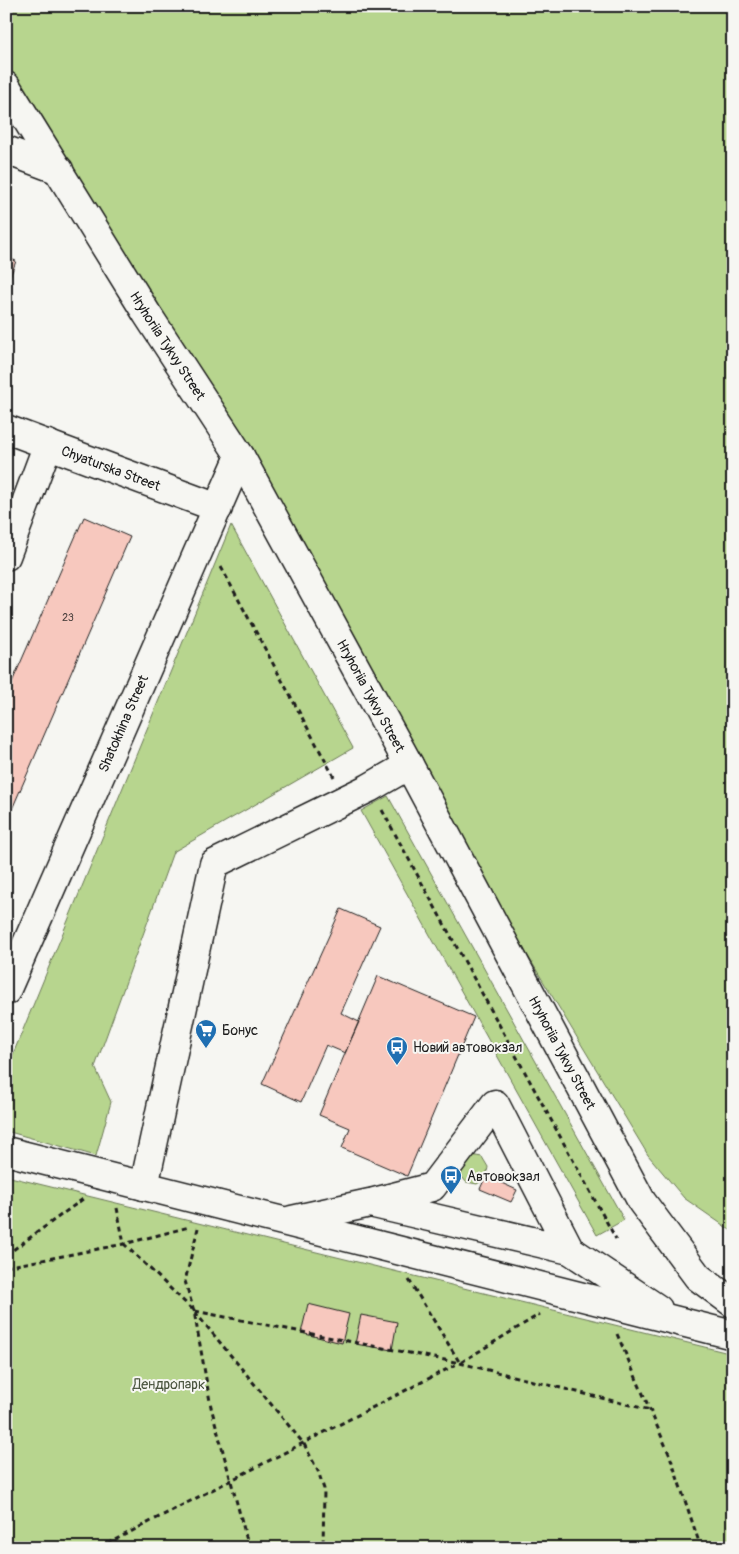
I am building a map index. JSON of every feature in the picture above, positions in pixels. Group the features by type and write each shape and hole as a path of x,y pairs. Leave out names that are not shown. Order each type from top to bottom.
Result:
{"street":[{"name":"Hryhoriia Tykvy Street","path":"6,86 148,314 240,456 409,765 642,1202 698,1277 733,1303"},
{"path":"6,150 59,170"},
{"name":"Chyaturska Street","path":"6,429 218,508"},
{"path":"6,556 48,444"},
{"name":"Shatokhina Street","path":"6,991 240,456"},
{"path":"144,1186 214,864 358,793 409,765"},
{"path":"284,1222 432,1187 495,1104 570,1250"},
{"path":"6,1151 733,1335"},
{"path":"370,1203 570,1250 674,1320"}],"path":[{"path":"205,537 358,793 616,1240"},
{"path":"6,1255 111,1178 124,1244 194,1311 304,1444 318,1471 324,1489 323,1548"},
{"path":"6,1266 124,1244 198,1224 185,1281 194,1311 211,1407 249,1548"},
{"path":"389,1248 460,1363"},
{"path":"99,1548 460,1363 573,1294"},
{"path":"602,1302 670,1456 701,1548"},
{"path":"194,1311 460,1363 650,1410"}],"green space":[{"path":"6,6 733,6 733,1232 684,1198 648,1155 6,91"},
{"path":"231,525 353,748 173,852 95,1067 111,1102 96,1156 6,1131 6,1071"},
{"path":"388,796 624,1220 597,1235 361,811"},
{"path":"470,1155 482,1157 488,1167 486,1178 477,1184 466,1182 459,1173"},
{"name":"Дендропарк","path":"6,1176 733,1354 733,1548 6,1548"}],"building":[{"path":"6,257 16,261 6,288"},
{"path":"84,517 130,537 6,823 6,696"},
{"path":"341,909 380,926 341,1013 359,1022 345,1053 326,1045 301,1102 262,1084"},
{"name":"Новий автовокзал","path":"378,976 474,1017 407,1176 342,1148 350,1128 319,1115"},
{"path":"486,1176 517,1190 511,1202 480,1189"},
{"path":"308,1304 349,1314 342,1343 301,1333"},
{"path":"361,1315 397,1322 392,1350 355,1344"}],"place":[{"name":"Бонус","path":"206,1049"},
{"name":"Новий автовокзал","path":"397,1066"},
{"name":"Автовокзал","path":"451,1195"}]}
